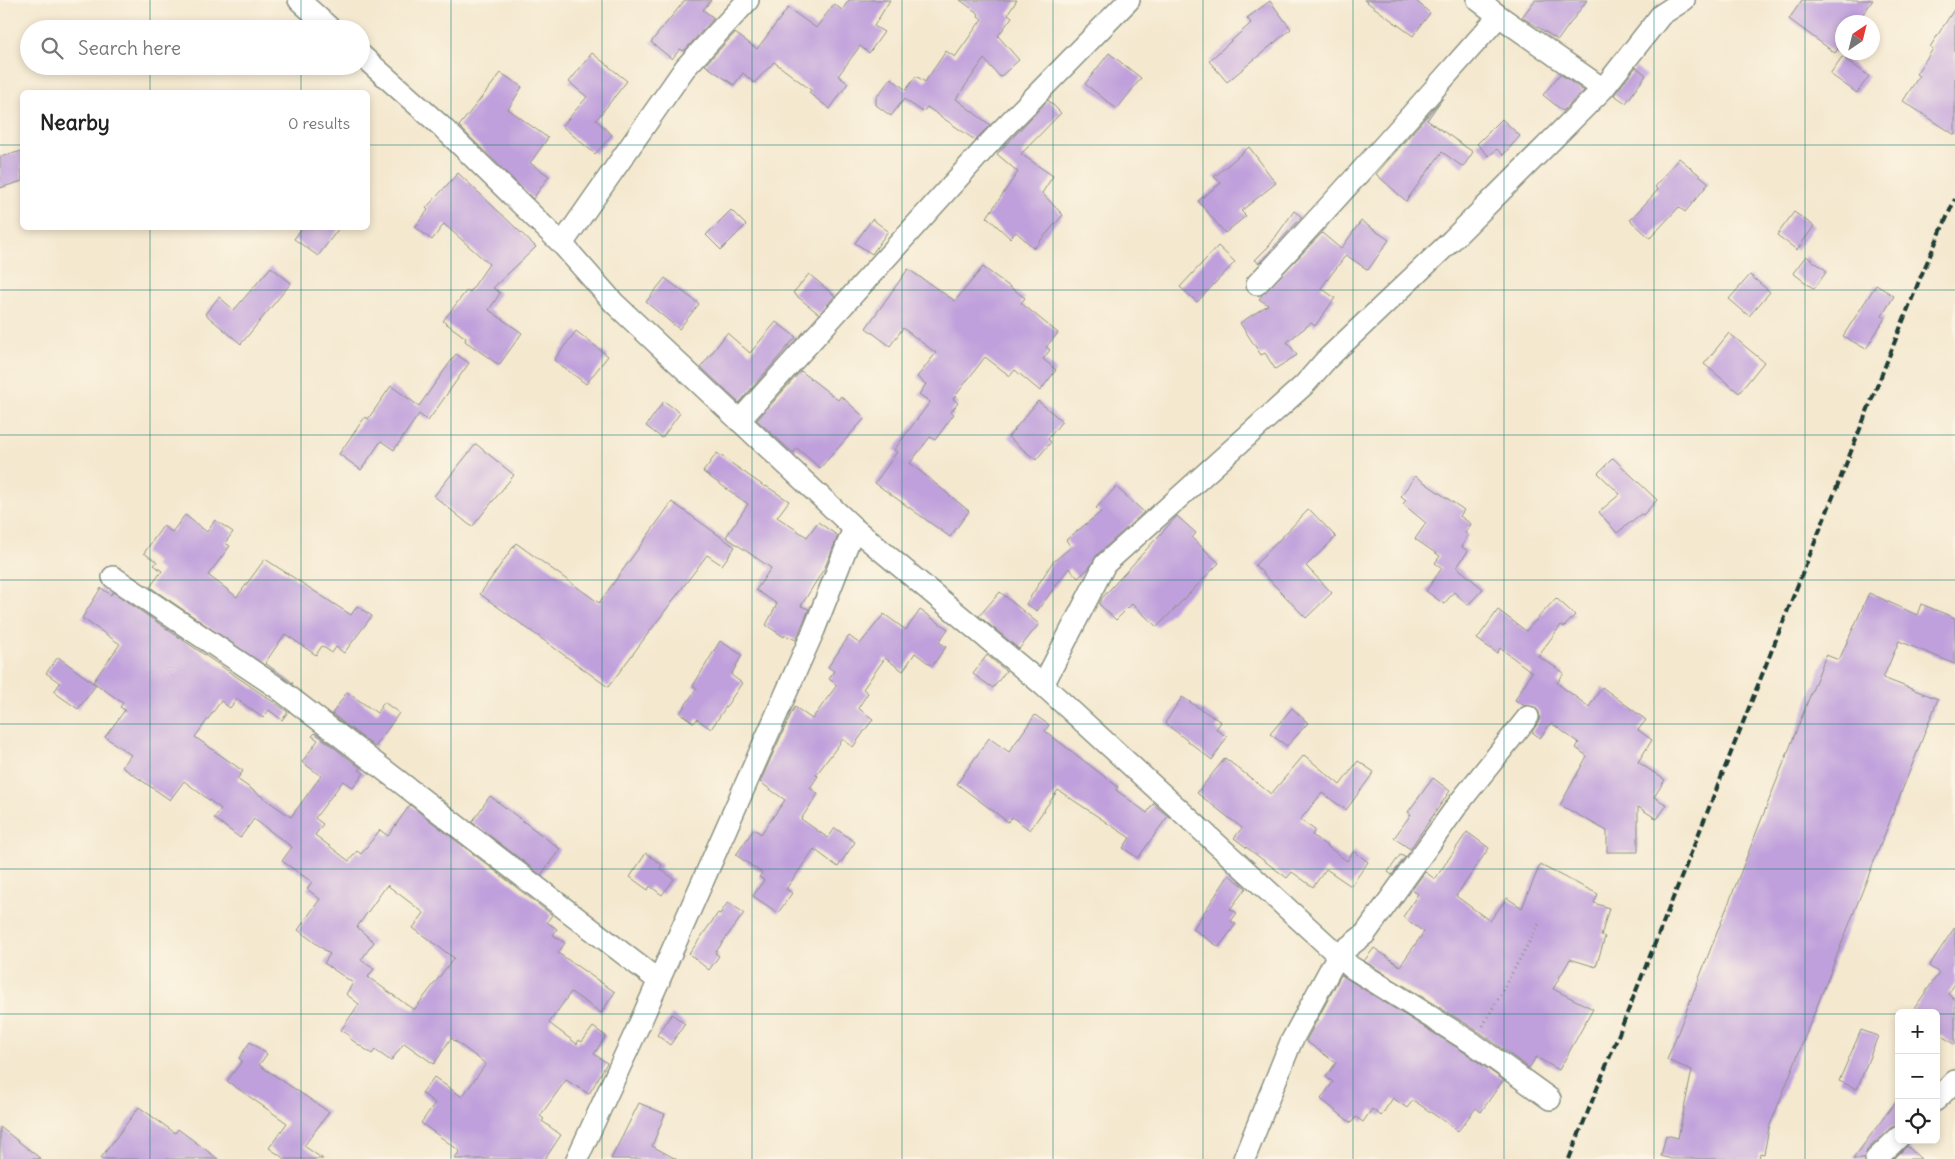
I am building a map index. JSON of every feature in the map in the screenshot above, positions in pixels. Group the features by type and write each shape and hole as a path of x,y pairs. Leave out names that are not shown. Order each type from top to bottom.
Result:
{"street":[{"path":"299,0 321,20"},
{"path":"562,244 685,68 748,0"},
{"path":"739,421 995,137 1129,0"},
{"path":"1478,0 1603,89"},
{"path":"1043,685 1105,564 1304,385 1326,360 1452,240 1603,89 1660,15 1684,0"},
{"path":"1257,284 1330,207 1499,16"},
{"path":"370,63 441,126 562,244 614,303 854,528 1043,685 1351,967 1474,1044 1550,1098"},
{"path":"577,1159 659,980 814,630 854,528"},
{"path":"113,577 275,686 659,980"},
{"path":"1244,1159 1291,1042 1338,955 1365,934 1459,803 1528,717"},
{"path":"1937,1099 1955,1083"},
{"path":"1876,1159 1895,1141"}],"path":[{"path":"1474,1044 1540,922"}],"building":[{"path":"685,0 711,0 703,10 714,18 684,51 680,49 672,59 651,42"},
{"path":"849,0 890,0 874,26 884,32 869,53 860,46 838,76 848,83 830,109 809,93 811,90 774,62 754,83 743,73 734,85 705,65 735,33 757,49 788,8 816,28 834,4 842,10"},
{"path":"960,0 1017,0 1008,14 1012,17 998,36 1019,60 1000,77 984,59 956,99 990,125 975,140 927,107 923,112 904,99 891,116 876,105 876,98 891,78 906,90 916,76 925,82 946,51 955,57 982,19 978,16 979,14"},
{"path":"1364,0 1415,0 1430,13 1413,36"},
{"path":"1535,0 1587,0 1558,40 1522,17"},
{"path":"1802,0 1873,0 1862,15 1835,15 1835,53 1789,19"},
{"path":"1270,1 1291,29 1227,82 1209,61 1251,23 1247,18"},
{"path":"1955,8 1955,135 1903,101 1919,76 1916,74 1933,49 1930,47"},
{"path":"592,53 627,81 596,120 612,135 595,154 562,126 587,97 569,82"},
{"path":"1109,53 1141,78 1117,109 1085,84"},
{"path":"1840,60 1846,60 1869,76 1857,93 1830,74"},
{"path":"1636,67 1646,75 1626,103 1614,95"},
{"path":"501,73 522,87 508,109 548,138 530,163 549,176 533,199 459,126"},
{"path":"1560,74 1584,91 1563,111 1543,95"},
{"path":"1443,98 1427,120 1473,152 1463,167 1442,152 1406,201 1376,174"},
{"path":"1048,100 1061,113 1021,154 1053,176 1042,193 1063,215 1034,248 1016,232 1010,238 987,217 1018,172 997,154"},
{"path":"1502,119 1520,136 1503,155 1497,149 1489,156 1477,144"},
{"path":"1249,147 1276,183 1241,211 1246,216 1225,233 1198,201 1221,183 1214,177"},
{"path":"20,152 20,182 0,188 0,157"},
{"path":"1679,158 1709,183 1685,212 1679,207 1650,238 1630,220 1658,190 1655,187"},
{"path":"458,173 536,247 493,288 500,293 489,310 522,333 499,365 465,341 466,338 443,321 467,290 470,292 489,264 444,224 432,240 415,227 428,210 426,208"},
{"path":"731,210 746,225 721,250 706,235"},
{"path":"1294,211 1302,217 1259,263 1255,260 1269,246"},
{"path":"1794,212 1814,226 1797,250 1777,235"},
{"path":"872,219 888,231 872,254 855,243"},
{"path":"1361,221 1389,240 1368,270 1346,255 1321,288 1335,298 1315,326 1311,323 1287,342 1297,355 1275,369 1265,353 1261,355 1240,323 1268,305 1259,299 1322,233 1341,249"},
{"path":"301,230 338,230 318,256 294,239"},
{"path":"1218,246 1235,262 1197,302 1180,287"},
{"path":"1806,256 1827,271 1814,289 1793,273"},
{"path":"271,267 291,283 241,344 205,314 219,297 234,310"},
{"path":"983,267 1025,298 1021,303 1058,333 1046,347 1050,350 1043,359 1056,370 1040,391 1015,370 1010,376 985,357 953,399 958,403 951,412 954,414 935,440 930,437 910,463 969,511 950,537 875,483 897,452 894,450 930,402 919,394 926,384 917,377 936,353 903,328 890,346 866,328 908,269 955,301"},
{"path":"809,274 835,296 819,314 793,293"},
{"path":"1750,275 1770,292 1749,316 1729,299"},
{"path":"665,278 699,304 679,329 646,302"},
{"path":"1876,285 1894,296 1882,316 1885,318 1866,349 1843,336"},
{"path":"776,322 796,337 739,403 701,367 727,333 750,353"},
{"path":"576,331 608,356 586,384 554,360"},
{"path":"1729,333 1764,362 1739,393 1704,364"},
{"path":"456,354 469,363 428,421 419,414 394,450 381,441 361,470 339,454 365,417 368,419 391,386 419,406"},
{"path":"801,371 838,400 841,396 865,418 820,468 797,448 793,453 757,420"},
{"path":"664,401 680,413 662,438 646,426"},
{"path":"1038,401 1062,421 1048,439 1051,442 1036,460 1008,437"},
{"path":"476,444 514,475 472,527 434,496"},
{"path":"717,453 765,487 789,501 777,517 807,537 818,522 838,536 825,567 801,606 809,609 796,640 785,635 784,637 766,625 777,604 756,590 771,568 726,537 748,504 703,472"},
{"path":"1613,458 1657,500 1643,515 1641,514 1617,533 1599,512 1620,494 1598,473"},
{"path":"1415,476 1464,510 1460,516 1471,524 1465,533 1468,535 1462,547 1468,551 1457,567 1483,589 1468,605 1454,592 1444,604 1426,591 1442,568 1435,563 1440,556 1415,539 1426,523 1403,504 1406,500 1401,496"},
{"path":"1116,487 1144,512 1097,555 1089,568 1078,578 1069,568 1037,611 1026,604 1052,563 1071,547 1066,540 1101,512 1096,508"},
{"path":"672,502 735,547 722,565 707,555 608,687 480,594 516,543 599,603"},
{"path":"1309,509 1336,537 1306,566 1332,593 1306,618 1255,565"},
{"path":"185,515 207,532 215,520 233,532 225,543 230,546 208,575 237,597 265,559 351,615 357,606 372,616 344,653 336,647 332,653 322,646 316,655 285,634 265,663 292,684 150,587 162,571 154,565 157,562 144,553 163,526 172,532"},
{"path":"1177,516 1196,533 1192,538 1219,563 1157,627 1132,604 1116,620 1099,604 1102,598"},
{"path":"101,588 111,595 113,592 288,712 282,720 269,710 263,718 237,699 230,708 221,701 195,737 243,771 237,779 291,817 321,776 302,762 318,740 312,736 315,733 361,768 359,770 364,773 353,788 343,781 315,818 323,824 315,835 349,861 357,851 361,854 380,830 388,836 410,805 552,915 547,922 557,929 553,935 565,943 558,953 615,992 601,1013 571,992 549,1023 577,1044 579,1040 582,1042 593,1027 606,1036 594,1054 607,1063 589,1094 566,1080 540,1116 544,1119 542,1121 561,1135 545,1159 454,1159 460,1151 421,1123 435,1103 422,1093 434,1077 462,1097 486,1064 451,1038 434,1064 404,1043 391,1061 375,1050 372,1054 341,1030 359,1004 346,994 353,983 324,963 330,954 298,930 320,899 307,889 312,882 282,861 292,847 254,819 240,838 214,818 221,809 184,781 170,800 122,767 131,755 105,737 125,710 120,707 123,703 93,682 120,644 82,618","holes":["387,885 424,913 413,928 454,958 414,1010 368,977 374,969 361,960 374,942 357,927"]},
{"path":"1000,592 1039,624 1019,649 979,616"},
{"path":"1869,593 1917,615 1921,604 1955,618 1955,664 1899,641 1883,678 1938,699 1769,1128 1764,1154 1760,1153 1759,1159 1671,1159 1661,1156 1666,1135 1678,1138 1692,1070 1667,1060 1826,655 1839,660"},
{"path":"1556,598 1575,615 1564,627 1561,625 1538,656 1564,673 1557,683 1589,707 1602,687 1646,720 1638,730 1652,740 1638,762 1665,780 1654,797 1667,805 1657,819 1638,807 1638,852 1607,852 1607,831 1560,805 1587,756 1576,748 1579,743 1551,723 1540,738 1532,732 1540,719 1539,712 1535,707 1523,705 1515,700 1532,672 1500,648 1497,653 1477,639 1498,610 1526,631"},
{"path":"920,610 948,629 939,642 946,647 932,666 915,653 903,671 885,658 863,689 868,693 858,708 873,719 853,747 843,739 816,775 818,776 810,788 818,794 801,819 828,838 835,828 855,842 838,867 814,849 786,889 792,893 778,913 753,896 764,880 759,877 762,873 736,855 754,829 761,834 785,800 760,782 791,714 795,707 812,719 837,685 829,679 834,671 828,667 849,636 860,644 884,614 906,630"},
{"path":"720,641 742,655 731,675 742,683 711,729 697,719 694,723 680,713 697,688 693,686"},
{"path":"987,655 1006,671 993,688 973,674"},
{"path":"58,657 96,685 78,709 54,692 60,683 46,673"},
{"path":"347,692 377,713 384,702 399,713 375,747 332,714"},
{"path":"1182,697 1221,722 1216,729 1227,737 1212,760 1165,723"},
{"path":"1292,708 1308,723 1287,746 1270,734"},
{"path":"1035,715 1049,725 1045,731 1118,787 1116,790 1147,813 1153,804 1168,816 1138,858 1123,848 1130,838 1058,790 1030,830 1012,817 1008,822 957,784 989,738 1009,752"},
{"path":"1304,755 1340,785 1358,761 1374,772 1346,810 1322,793 1300,820 1315,830 1312,835 1347,861 1354,851 1368,862 1351,886 1326,869 1313,887 1292,872 1287,878 1234,838 1242,828 1197,793 1225,758 1271,794"},
{"path":"1433,778 1450,791 1410,849 1394,838 1411,814 1408,812"},
{"path":"490,796 560,849 541,875 472,822"},
{"path":"1467,832 1489,848 1456,896 1490,921 1507,898 1522,908 1540,865 1598,894 1594,903 1609,908 1601,936 1605,937 1596,967 1570,959 1553,989 1593,1009 1559,1070 1536,1057 1529,1068 1481,1033 1364,961 1374,948 1400,966 1424,932 1403,917 1418,894 1412,890 1425,872 1435,879"},
{"path":"646,853 662,865 660,869 674,879 662,895 650,886 648,890 630,877"},
{"path":"1400,855 1405,857 1392,875 1388,872"},
{"path":"1229,875 1246,888 1230,909 1237,913 1231,921 1236,924 1219,947 1193,929"},
{"path":"728,902 744,913 715,953 719,956 709,970 689,954"},
{"path":"1955,927 1955,984 1948,994 1955,999 1955,1045 1940,1035 1940,1009 1914,1009 1939,973 1929,966"},
{"path":"1341,975 1467,1054 1503,1080 1481,1112 1476,1108 1458,1131 1413,1100 1407,1108 1393,1098 1381,1116 1372,1109 1363,1122 1356,1117 1351,1123 1321,1099 1333,1082 1326,1077 1336,1063 1306,1041"},
{"path":"672,1014 685,1024 670,1045 657,1035"},
{"path":"1861,1030 1878,1036 1857,1089 1839,1081"},
{"path":"250,1042 267,1054 259,1065 329,1112 304,1146 323,1159 285,1159 269,1148 287,1123 227,1081 242,1061 239,1058"},
{"path":"1895,1102 1895,1126 1890,1128 1867,1150 1864,1159 1853,1159"},
{"path":"639,1103 665,1114 652,1146 676,1159 611,1159"},
{"path":"139,1107 175,1133 178,1129 218,1159 100,1159"},
{"path":"0,1127 41,1159 0,1159"},
{"path":"1907,1146 1921,1159 1894,1159"}],"railway":[{"path":"1569,1159 1921,276 1955,199"}]}
